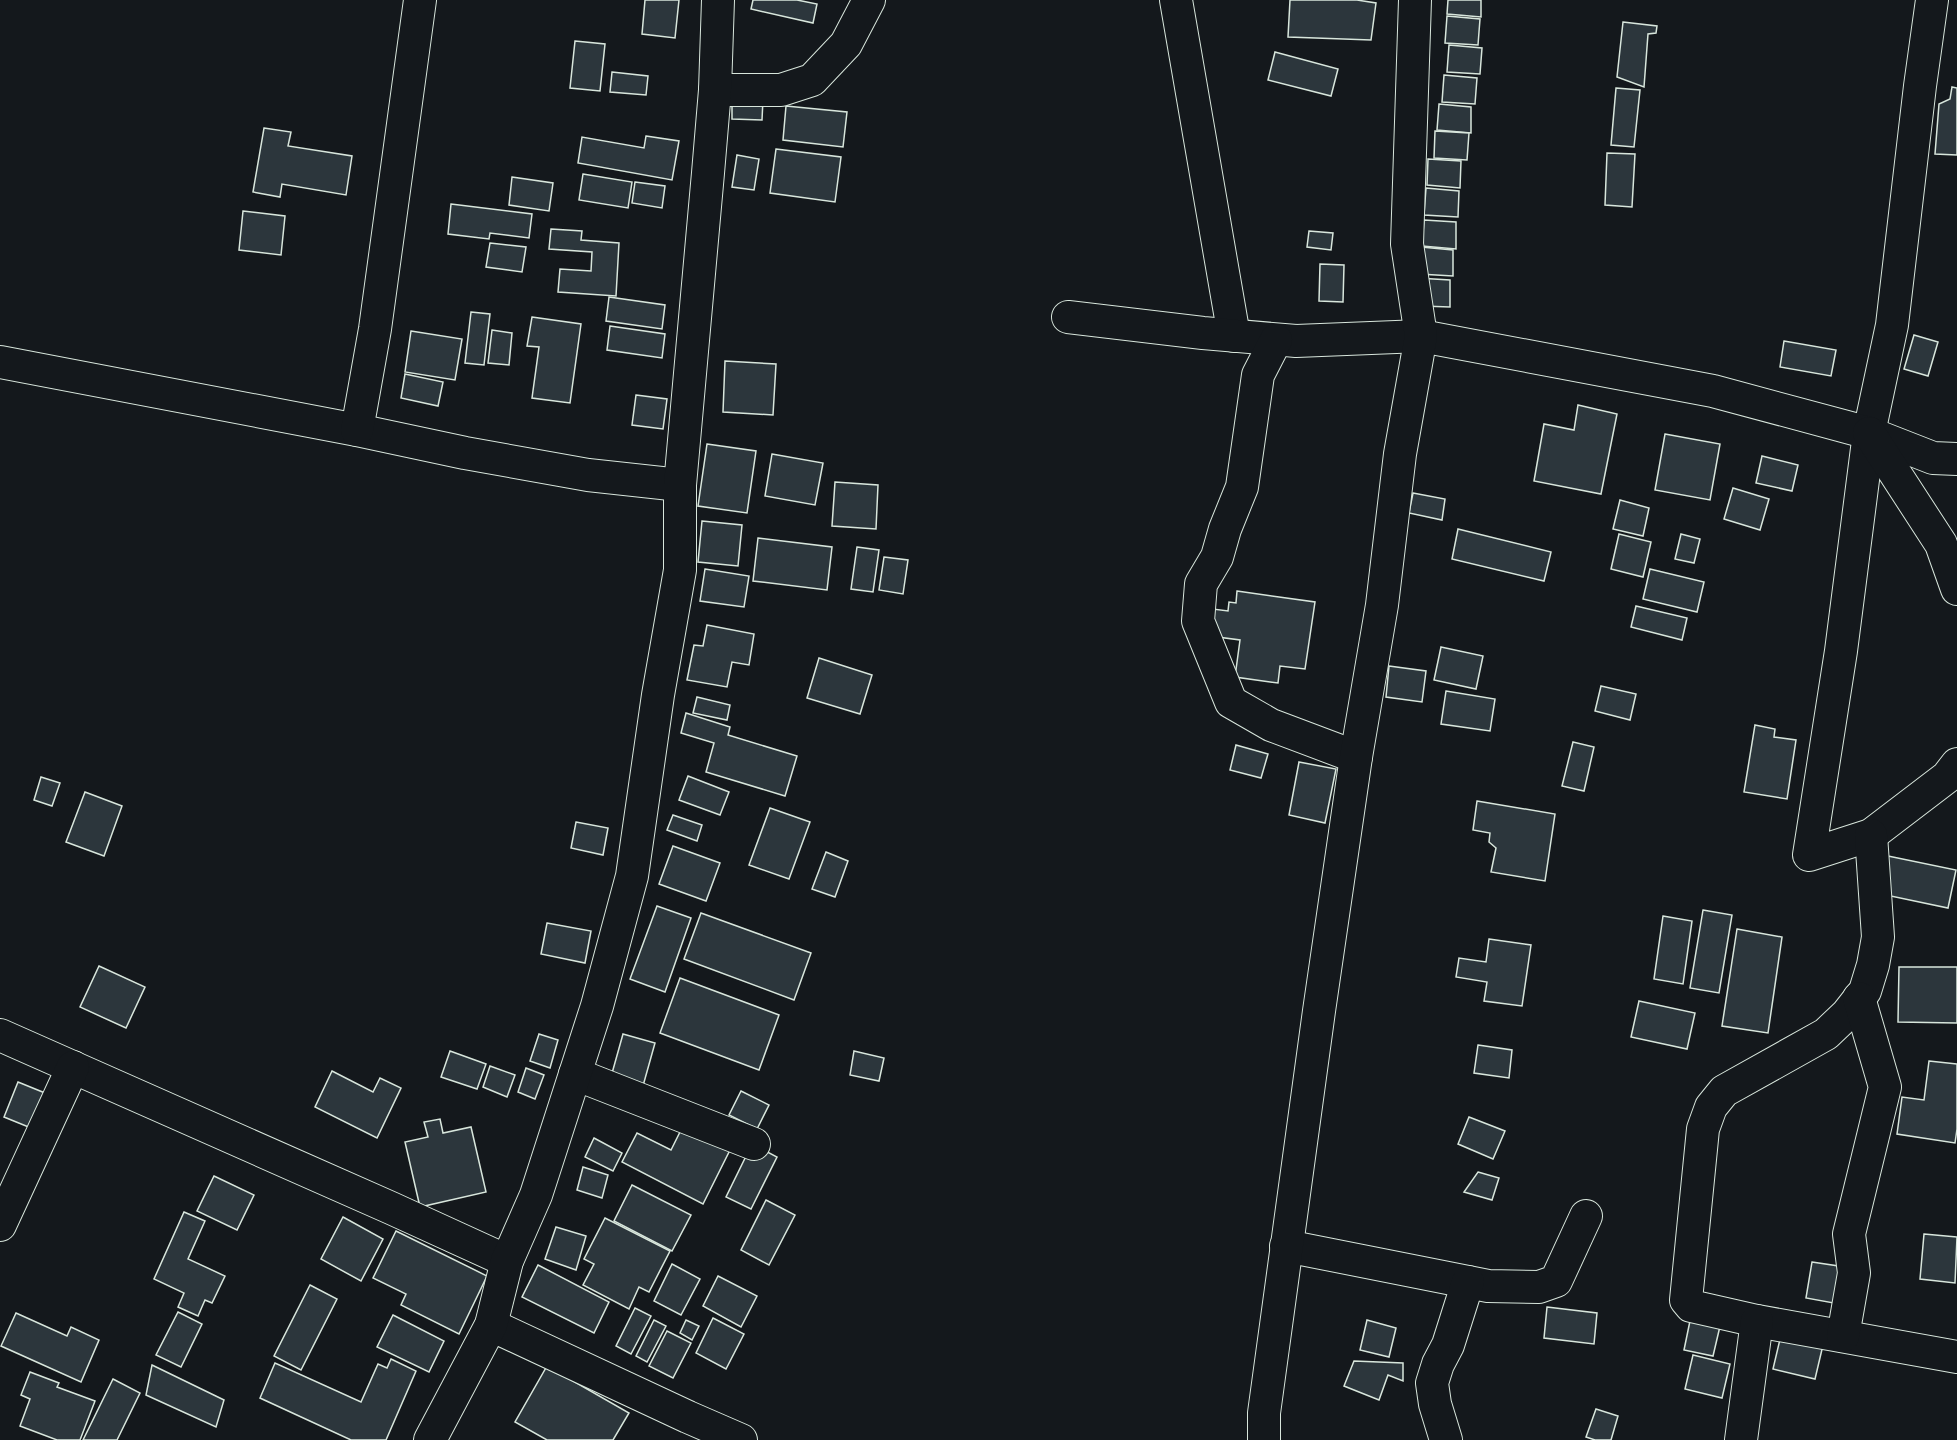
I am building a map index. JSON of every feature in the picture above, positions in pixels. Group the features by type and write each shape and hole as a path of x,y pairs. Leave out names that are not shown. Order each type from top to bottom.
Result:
{"street":[{"path":"357,430 378,305 420,0"},
{"path":"430,1440 491,1325 507,1261 536,1195 597,1006 632,876 657,695 680,570 680,485 715,90 718,0"},
{"path":"715,90 781,90 812,80 846,44 869,0"},
{"path":"1176,0 1234,336"},
{"path":"1264,1440 1264,1413 1286,1246 1356,757 1383,605 1401,454 1421,336 1407,244 1415,0"},
{"path":"1932,0 1892,325 1869,433 1841,651 1809,855 1871,835 1954,763"},
{"path":"1068,317 1296,342 1421,336 1713,391 1869,433 1933,458 1957,459"},
{"path":"1276,340 1258,375 1242,487 1225,529 1217,557 1201,584 1198,621 1231,702 1271,725 1356,757"},
{"path":"0,362 357,430 465,453 588,475 680,485"},
{"path":"1869,433 1941,544 1957,589"},
{"path":"1871,835 1878,937 1865,991 1847,1014 1826,1034 1724,1091 1711,1107 1703,1129 1686,1300 1691,1306 1757,1322 1957,1357"},
{"path":"1842,1336 1854,1273 1849,1234 1885,1086 1859,999"},
{"path":"0,1035 507,1261"},
{"path":"0,1225 73,1067"},
{"path":"575,1074 754,1144"},
{"path":"1286,1246 1488,1286 1539,1287 1556,1281 1586,1216"},
{"path":"1446,1440 1435,1404 1432,1383 1459,1314 1468,1282"},
{"path":"1741,1440 1757,1322"},
{"path":"491,1325 688,1418 741,1440"}],"building":[{"path":"645,0 679,0 675,38 642,34"},
{"path":"753,0 797,0 817,4 813,23 751,9"},
{"path":"1290,0 1357,0 1376,3 1371,40 1288,37"},
{"path":"1448,0 1481,0 1481,17 1447,14"},
{"path":"1447,16 1480,19 1478,45 1445,43"},
{"path":"1623,22 1657,26 1656,33 1648,34 1644,87 1617,77"},
{"path":"575,41 605,44 600,91 570,88"},
{"path":"1449,45 1482,48 1480,74 1447,72"},
{"path":"1275,52 1338,69 1331,96 1268,80"},
{"path":"612,72 648,76 646,95 610,92"},
{"path":"1444,75 1477,78 1475,104 1442,102"},
{"path":"1952,87 1957,88 1957,155 1935,154 1939,104 1950,99"},
{"path":"1616,88 1640,90 1634,147 1611,145"},
{"path":"732,98 763,99 762,120 732,119"},
{"path":"1439,104 1471,107 1471,133 1437,130"},
{"path":"786,106 847,112 843,147 783,140"},
{"path":"264,128 291,132 288,146 352,156 346,195 282,184 280,197 253,192"},
{"path":"1435,131 1469,133 1467,160 1434,158"},
{"path":"646,136 679,141 672,180 578,163 582,137 644,148"},
{"path":"776,149 841,157 835,202 770,193"},
{"path":"1607,153 1635,154 1632,207 1605,205"},
{"path":"737,155 759,159 754,190 732,187"},
{"path":"1428,159 1461,161 1460,188 1427,185"},
{"path":"583,174 632,182 628,208 579,200"},
{"path":"512,177 553,183 549,211 509,205"},
{"path":"635,182 665,186 662,208 632,203"},
{"path":"1426,188 1459,191 1458,217 1424,215"},
{"path":"451,204 532,214 529,238 490,233 489,239 448,234"},
{"path":"243,211 285,216 281,255 239,250"},
{"path":"1424,220 1456,222 1456,249 1422,246"},
{"path":"551,229 582,231 581,240 619,243 616,296 558,292 560,269 591,271 592,252 549,249"},
{"path":"1309,231 1333,233 1331,250 1307,247"},
{"path":"490,243 526,247 522,272 486,267"},
{"path":"1421,247 1453,250 1453,276 1419,274"},
{"path":"1320,264 1344,265 1343,302 1319,301"},
{"path":"1417,278 1450,280 1450,307 1422,306"},
{"path":"609,297 665,305 662,329 606,321"},
{"path":"471,312 490,314 484,365 465,363"},
{"path":"532,317 581,324 570,403 532,398 539,347 527,346"},
{"path":"610,326 665,334 662,358 607,350"},
{"path":"492,330 512,333 509,365 488,363"},
{"path":"411,331 462,339 455,380 405,372"},
{"path":"1914,335 1938,342 1928,376 1904,369"},
{"path":"1784,341 1836,350 1831,376 1780,367"},
{"path":"725,361 776,364 773,415 723,412"},
{"path":"405,374 443,382 438,406 401,398"},
{"path":"636,395 667,399 663,429 632,425"},
{"path":"1578,405 1617,414 1601,494 1534,481 1544,424 1574,430"},
{"path":"1665,434 1720,444 1710,500 1655,490"},
{"path":"707,444 756,451 747,513 698,506"},
{"path":"772,454 823,463 815,505 765,496"},
{"path":"1762,456 1798,465 1792,491 1756,483"},
{"path":"835,482 878,485 876,529 832,526"},
{"path":"1733,488 1769,499 1760,530 1724,519"},
{"path":"1413,493 1445,499 1442,520 1409,513"},
{"path":"1620,500 1649,508 1643,536 1613,529"},
{"path":"702,521 742,525 738,566 698,562"},
{"path":"1458,529 1551,552 1544,581 1452,559"},
{"path":"1619,534 1651,542 1643,577 1611,569"},
{"path":"1681,534 1700,539 1694,563 1675,559"},
{"path":"758,538 832,547 827,590 753,581"},
{"path":"857,547 879,550 873,592 851,589"},
{"path":"884,557 908,560 903,594 879,590"},
{"path":"705,569 749,576 744,607 700,601"},
{"path":"1650,569 1704,582 1697,612 1643,599"},
{"path":"1237,591 1315,602 1305,669 1280,666 1278,683 1235,677 1240,640 1210,636 1213,609 1228,611 1229,602 1236,603"},
{"path":"1636,606 1687,618 1682,640 1631,627"},
{"path":"707,625 754,634 749,665 732,662 727,687 687,680 694,645 703,646"},
{"path":"1441,647 1483,656 1476,689 1434,680"},
{"path":"819,658 872,675 860,714 807,698"},
{"path":"1389,666 1426,671 1422,702 1386,697"},
{"path":"1601,686 1636,694 1630,720 1595,711"},
{"path":"1446,691 1495,699 1490,731 1441,724"},
{"path":"697,697 730,705 727,720 693,713"},
{"path":"686,713 730,727 728,735 797,756 785,796 706,772 714,743 681,733"},
{"path":"1755,725 1775,729 1774,737 1796,740 1787,799 1744,792"},
{"path":"1573,742 1594,747 1584,791 1562,786"},
{"path":"1236,745 1268,754 1261,778 1230,770"},
{"path":"1299,762 1336,769 1325,823 1289,815"},
{"path":"688,776 729,792 720,815 679,800"},
{"path":"41,777 60,783 52,806 34,800"},
{"path":"85,792 122,806 104,856 66,842"},
{"path":"1477,801 1555,814 1545,881 1491,872 1496,848 1489,842 1490,833 1473,830"},
{"path":"770,808 810,822 789,879 749,865"},
{"path":"673,815 702,825 697,841 667,830"},
{"path":"576,822 608,828 603,855 571,848"},
{"path":"673,846 720,863 706,901 659,884"},
{"path":"826,852 848,861 835,897 812,889"},
{"path":"1888,856 1956,870 1948,908 1881,894"},
{"path":"657,906 691,918 665,992 630,979"},
{"path":"1703,910 1732,915 1719,993 1690,988"},
{"path":"701,913 811,953 794,1000 684,959"},
{"path":"1663,916 1692,921 1683,984 1654,979"},
{"path":"547,923 591,931 585,963 541,954"},
{"path":"1737,929 1782,937 1768,1033 1722,1026"},
{"path":"1489,939 1531,945 1522,1006 1484,1001 1487,982 1456,977 1459,958 1486,962"},
{"path":"99,966 145,987 126,1028 80,1007"},
{"path":"1899,967 1957,967 1957,1023 1898,1022"},
{"path":"680,978 779,1015 759,1070 660,1033"},
{"path":"1639,1001 1695,1013 1687,1049 1631,1037"},
{"path":"539,1034 558,1040 550,1068 530,1061"},
{"path":"623,1034 655,1043 641,1093 609,1084"},
{"path":"1478,1045 1512,1050 1509,1078 1474,1073"},
{"path":"450,1051 486,1064 477,1089 441,1077"},
{"path":"854,1051 884,1058 879,1081 850,1075"},
{"path":"1929,1061 1957,1064 1955,1143 1897,1134 1902,1097 1924,1100"},
{"path":"490,1066 515,1075 507,1097 483,1087"},
{"path":"526,1068 544,1075 535,1099 518,1092"},
{"path":"332,1071 373,1092 380,1078 401,1088 377,1138 315,1107"},
{"path":"18,1082 45,1093 31,1128 4,1117"},
{"path":"741,1091 769,1105 757,1129 729,1115"},
{"path":"1469,1117 1505,1131 1493,1159 1458,1144"},
{"path":"440,1119 443,1133 471,1127 486,1192 420,1207 405,1142 428,1137 424,1122"},
{"path":"683,1126 730,1150 703,1204 622,1162 637,1133 671,1150"},
{"path":"594,1138 622,1153 613,1171 585,1157"},
{"path":"752,1144 777,1157 751,1209 726,1197"},
{"path":"583,1167 608,1175 602,1198 577,1190"},
{"path":"1478,1172 1499,1178 1492,1200 1464,1192"},
{"path":"214,1176 254,1195 237,1230 197,1211"},
{"path":"632,1185 691,1215 672,1251 614,1221"},
{"path":"766,1200 795,1215 769,1265 741,1250"},
{"path":"184,1212 205,1221 188,1259 225,1276 212,1303 205,1300 198,1316 178,1307 184,1293 154,1279"},
{"path":"343,1217 383,1239 361,1281 321,1259"},
{"path":"605,1218 670,1251 649,1292 639,1287 629,1309 583,1285 594,1264 584,1259"},
{"path":"556,1227 586,1236 576,1270 545,1259"},
{"path":"396,1231 487,1276 459,1334 401,1305 406,1294 373,1278"},
{"path":"1924,1234 1957,1237 1955,1283 1920,1279"},
{"path":"1812,1262 1845,1267 1839,1304 1806,1298"},
{"path":"672,1264 700,1279 681,1315 654,1301"},
{"path":"538,1265 609,1302 594,1333 522,1297"},
{"path":"718,1276 757,1296 741,1327 703,1306"},
{"path":"310,1285 337,1299 301,1370 274,1356"},
{"path":"1547,1307 1597,1313 1594,1344 1544,1338"},
{"path":"635,1308 651,1316 631,1354 616,1346"},
{"path":"178,1312 202,1324 181,1367 156,1355"},
{"path":"16,1313 67,1336 71,1327 99,1340 81,1382 1,1346"},
{"path":"393,1315 444,1341 429,1372 377,1347"},
{"path":"1691,1316 1721,1322 1713,1356 1684,1350"},
{"path":"713,1318 744,1334 726,1369 696,1353"},
{"path":"654,1320 666,1326 647,1362 636,1356"},
{"path":"686,1320 699,1326 692,1340 680,1333"},
{"path":"1367,1320 1396,1328 1389,1357 1360,1350"},
{"path":"667,1331 691,1343 673,1378 649,1366"},
{"path":"1781,1335 1823,1345 1815,1379 1773,1369"},
{"path":"1693,1355 1730,1364 1722,1398 1685,1389"},
{"path":"391,1359 416,1371 386,1440 351,1440 260,1398 275,1363 361,1402 378,1364 387,1368"},
{"path":"1354,1361 1403,1363 1403,1381 1388,1375 1379,1400 1344,1386"},
{"path":"152,1365 224,1400 216,1427 146,1395"},
{"path":"547,1366 629,1413 613,1440 547,1440 515,1422"},
{"path":"30,1372 59,1383 57,1387 95,1401 80,1440 57,1440 20,1426 30,1399 21,1395"},
{"path":"113,1379 140,1393 117,1440 83,1440"},
{"path":"1596,1409 1618,1416 1611,1440 1595,1440 1586,1437"}]}
